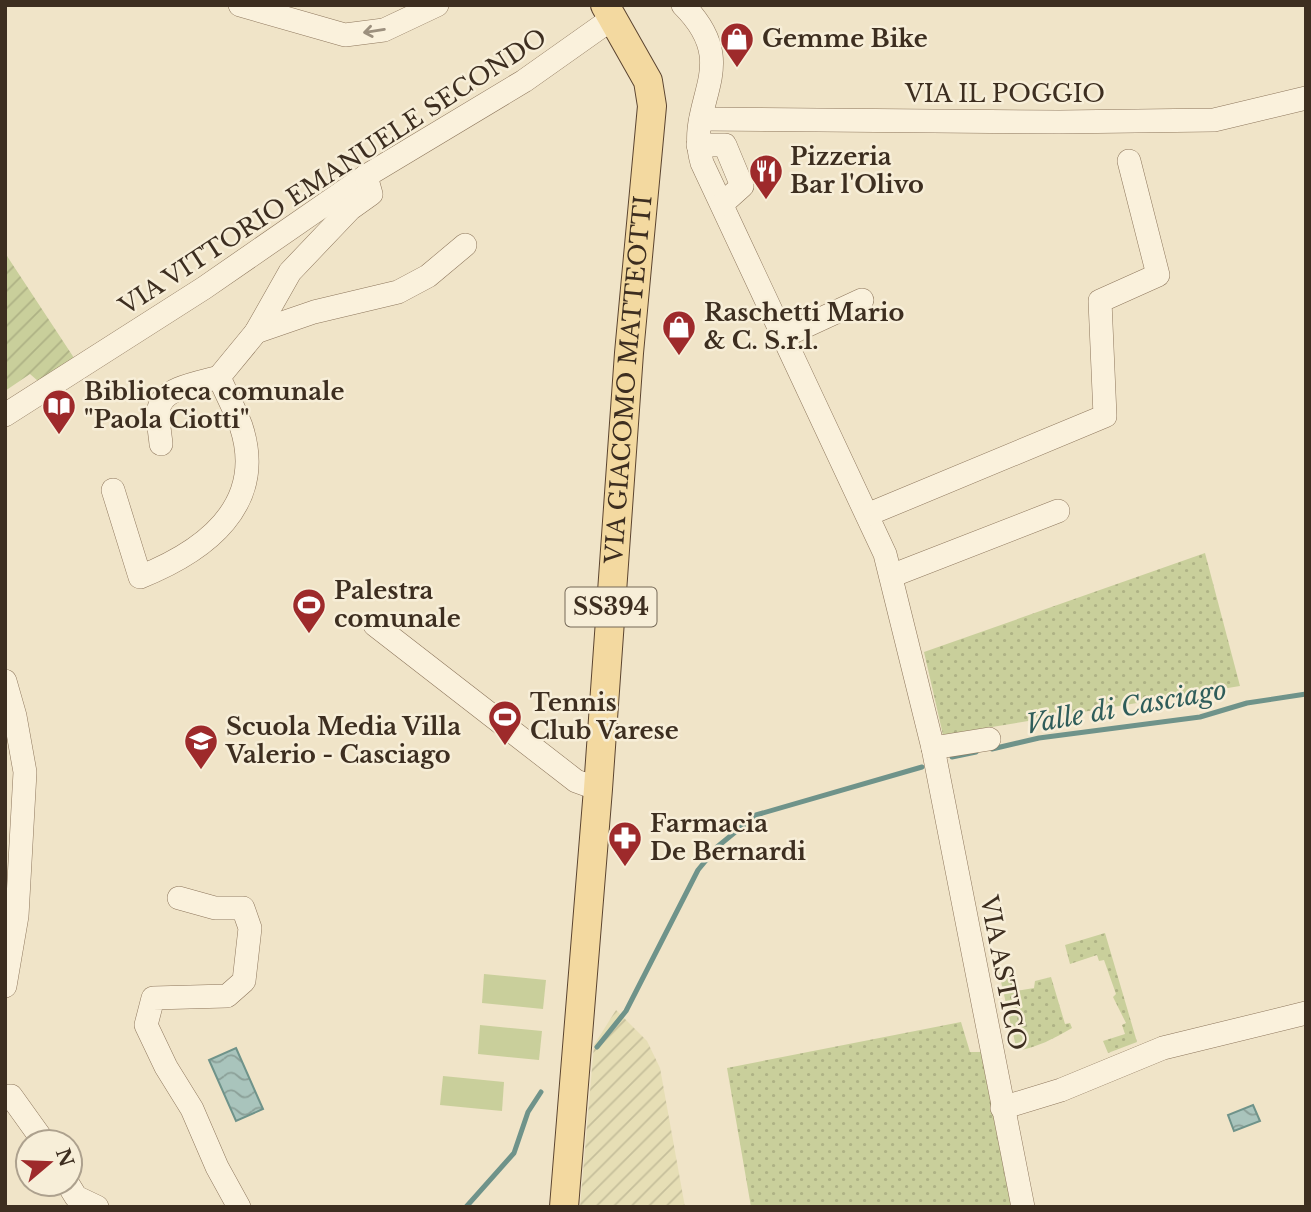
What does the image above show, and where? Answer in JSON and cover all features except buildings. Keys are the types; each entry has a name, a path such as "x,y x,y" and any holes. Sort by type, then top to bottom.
{"main road":[{"name":"VIA GIACOMO MATTEOTTI","path":"564,1207 574,1058 598,789 629,353 652,106 648,81 609,12"}],"street":[{"path":"240,5 345,35 384,30 437,5"},
{"path":"692,7 705,32 712,61 712,81 701,119"},
{"name":"VIA VITTORIO EMANUELE SECONDO","path":"5,415 204,288 366,176 524,80 609,12"},
{"name":"VIA IL POGGIO","path":"701,119 1059,122 1214,120 1306,98"},
{"name":"VIA ASTICO","path":"701,119 698,145 726,145 742,186 722,204 869,514 891,576 933,748 1023,1207"},
{"path":"869,514 1105,416 1100,301 1158,275 1129,161"},
{"path":"161,443 159,406 163,399 174,391 219,377 256,332 290,272 350,209 371,194 366,176"},
{"path":"256,332 314,312 398,292 428,276 465,245"},
{"path":"784,336 862,300"},
{"path":"113,490 140,577 172,564 220,528 238,506 247,470 242,428 219,377"},
{"path":"891,576 1058,511"},
{"path":"375,625 576,781 598,789"},
{"path":"5,681 15,716 25,772 17,916 5,986"},
{"path":"933,748 989,739"},
{"path":"179,898 215,908 243,908 250,928 244,981 227,996 153,998 146,1025 166,1067 192,1109 217,1167 239,1207"},
{"path":"1002,1108 1035,1100 1163,1048 1306,1013"},
{"path":"5,1096 11,1096 34,1128"},
{"path":"78,1198 97,1207"}],"shaded area":[{"path":"616,1010 647,1041 660,1068 685,1207 580,1207 594,1045"}],"green space":[{"path":"5,253 80,367 46,388 30,374 5,391"},
{"path":"1205,553 1240,686 943,735 924,652"},
{"path":"1105,933 1137,1042 1108,1053 1103,1041 1125,1034 1122,1025 1126,1023 1113,997 1116,994 1104,960 1099,961 1097,955 1070,964 1065,945"},
{"path":"1011,970 1016,991 1034,988 1035,981 1051,977 1065,1024 1070,1023 1072,1028 1045,1042 1017,1051 999,973"},
{"path":"484,974 546,980 543,1009 482,1003"},
{"path":"961,1022 970,1052 986,1052 1011,1207 751,1207 727,1068"},
{"path":"480,1025 542,1031 539,1060 478,1054"},
{"path":"443,1076 504,1082 502,1111 440,1105"}],"water":[{"path":"236,1048 263,1109 236,1121 209,1060"},
{"path":"1253,1105 1260,1121 1234,1131 1228,1115"}],"waterway":[{"name":"Valle di Casciago","path":"992,749 1039,738 1200,717 1247,703 1306,694"},
{"name":"Valle di Casciago","path":"952,757 976,752"},
{"name":"Valle di Casciago","path":"597,1047 626,1011 698,870 717,847 756,815 922,767"},
{"name":"Valle di Casciago","path":"466,1207 514,1153 528,1112 541,1092"}],"place":[{"name":"Gemme Bike","path":"737,69"},
{"name":"Pizzeria Bar l'Olivo","path":"766,201"},
{"name":"Raschetti Mario & C. S.r.l.","path":"679,357"},
{"name":"Biblioteca comunale \"Paola Ciotti\"","path":"59,436"},
{"name":"Palestra comunale","path":"309,635"},
{"name":"Tennis Club Varese","path":"505,747"},
{"name":"Scuola Media Villa Valerio - Casciago","path":"201,771"},
{"name":"Farmacia De Bernardi","path":"625,868"}]}
